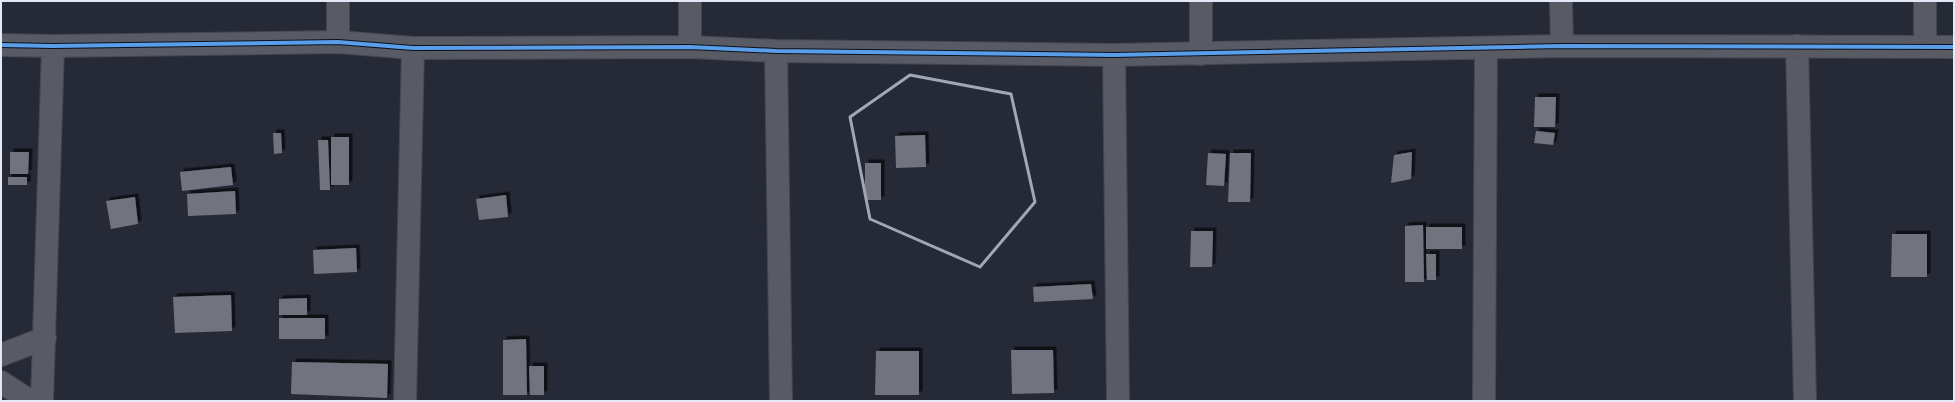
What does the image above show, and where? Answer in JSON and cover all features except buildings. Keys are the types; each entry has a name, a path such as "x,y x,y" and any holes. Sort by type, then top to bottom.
{"street":[{"path":"338,1 338,42"},
{"path":"690,1 690,47"},
{"path":"1201,1 1201,54"},
{"path":"1561,1 1562,46"},
{"path":"1924,1 1925,46"},
{"path":"1,45 53,46 338,42 413,48 690,47 776,51 1114,55 1562,46 1954,47"},
{"path":"42,401 53,46"},
{"path":"1797,46 1805,401"},
{"path":"405,401 413,48"},
{"path":"1484,401 1486,48"},
{"path":"776,51 781,401"},
{"path":"1114,55 1118,401"},
{"path":"1,355 45,338"},
{"path":"1,382 30,401"}],"highlighted area":[{"path":"910,75 1011,94 1035,202 980,267 870,219 850,117"}],"cycle path":[{"path":"1,45 53,46 338,42 413,48 690,47 776,51 1114,55 1562,46 1954,47"}]}
